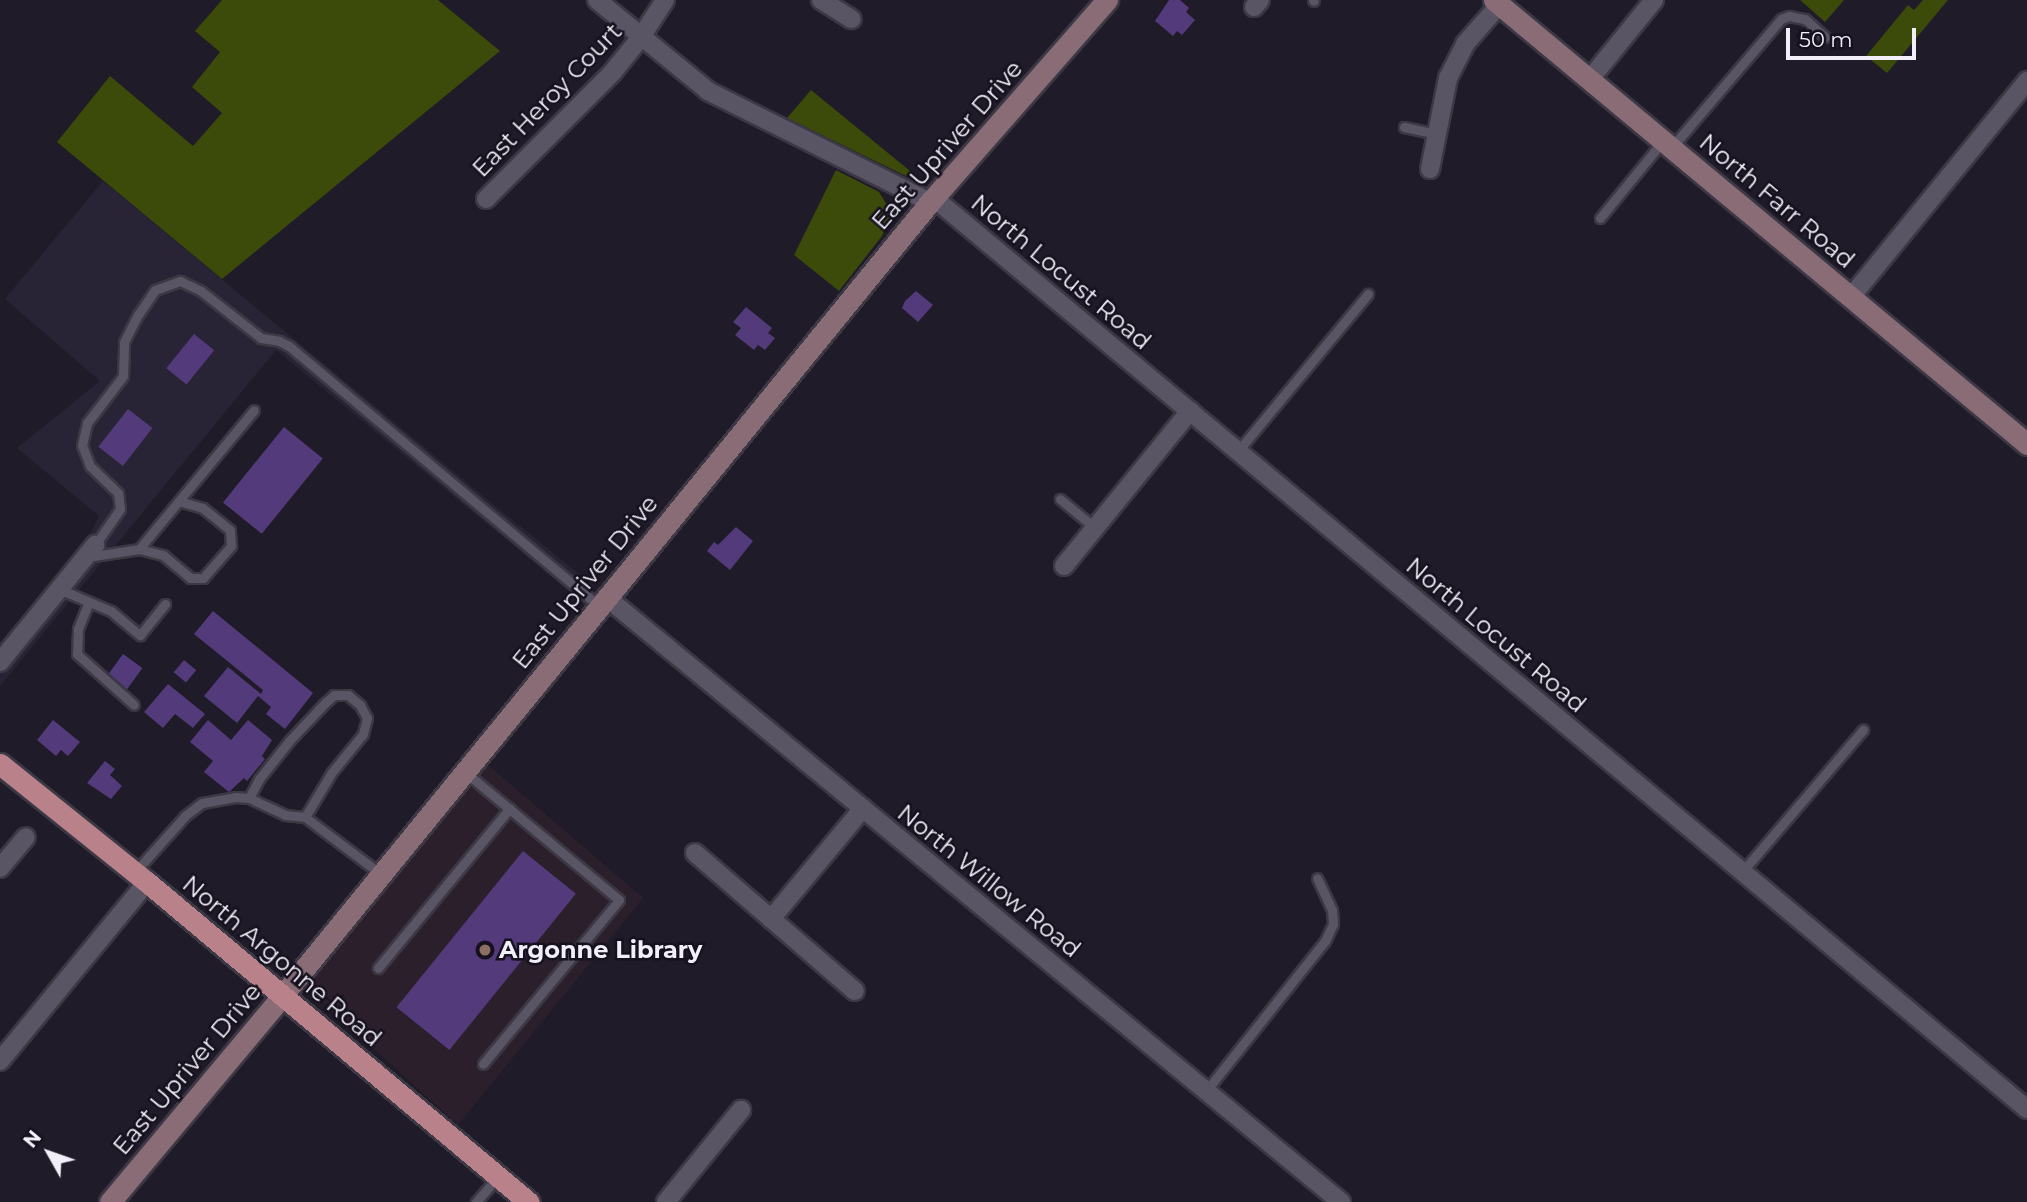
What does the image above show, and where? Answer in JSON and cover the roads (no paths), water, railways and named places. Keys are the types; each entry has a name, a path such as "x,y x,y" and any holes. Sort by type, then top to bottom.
{"main road":[{"name":"North Argonne Road","path":"0,764 141,877 528,1202"}],"street":[{"name":"North Locust Road","path":"597,0 708,91 932,200 1190,411 2027,1109"},
{"name":"East Heroy Court","path":"486,199 612,73 641,37 665,0"},
{"name":"East Upriver Drive","path":"110,1202 282,996 932,200 1107,0"},
{"path":"1590,79 1654,0"},
{"path":"823,1 852,19"},
{"path":"1430,169 1448,78 1465,44 1496,2"},
{"name":"North Farr Road","path":"1496,2 2027,444"},
{"path":"1850,296 2027,81"},
{"path":"1064,566 1190,411"},
{"path":"0,662 90,551"},
{"name":"North Willow Road","path":"603,601 863,808 1341,1202"},
{"path":"771,919 863,808"},
{"path":"0,868 26,837"},
{"path":"695,853 855,991"},
{"path":"0,1061 141,877"},
{"path":"666,1202 741,1110"}],"lane":[{"path":"1600,218 1781,19 1789,16 1805,19 1825,37"},
{"path":"1404,127 1436,134"},
{"path":"90,551 120,509 118,493 90,466 82,444 87,423 122,376 124,342 138,315 155,290 180,281 201,291 261,338 289,346 603,601"},
{"path":"1238,451 1368,294"},
{"path":"139,549 254,410"},
{"path":"1060,499 1095,528"},
{"path":"90,551 139,549 163,555 190,578 203,578 231,546 230,530 203,508 179,501"},
{"path":"59,589 88,604 111,611 140,635 165,604"},
{"path":"88,604 78,629 77,654 134,705"},
{"path":"249,798 259,779 282,750 325,703 334,695 348,695 360,705 367,718 363,734 332,772 304,817"},
{"path":"1742,872 1863,730"},
{"path":"464,771 619,900 483,1064"},
{"path":"141,877 186,815 202,803 236,797 249,798 285,815 304,817 381,874"},
{"path":"378,968 510,808"},
{"path":"1206,1091 1325,942 1333,924 1332,910 1317,878"},
{"path":"476,1202 498,1177"}],"place":[{"name":"Argonne Library","path":"485,950"}]}
